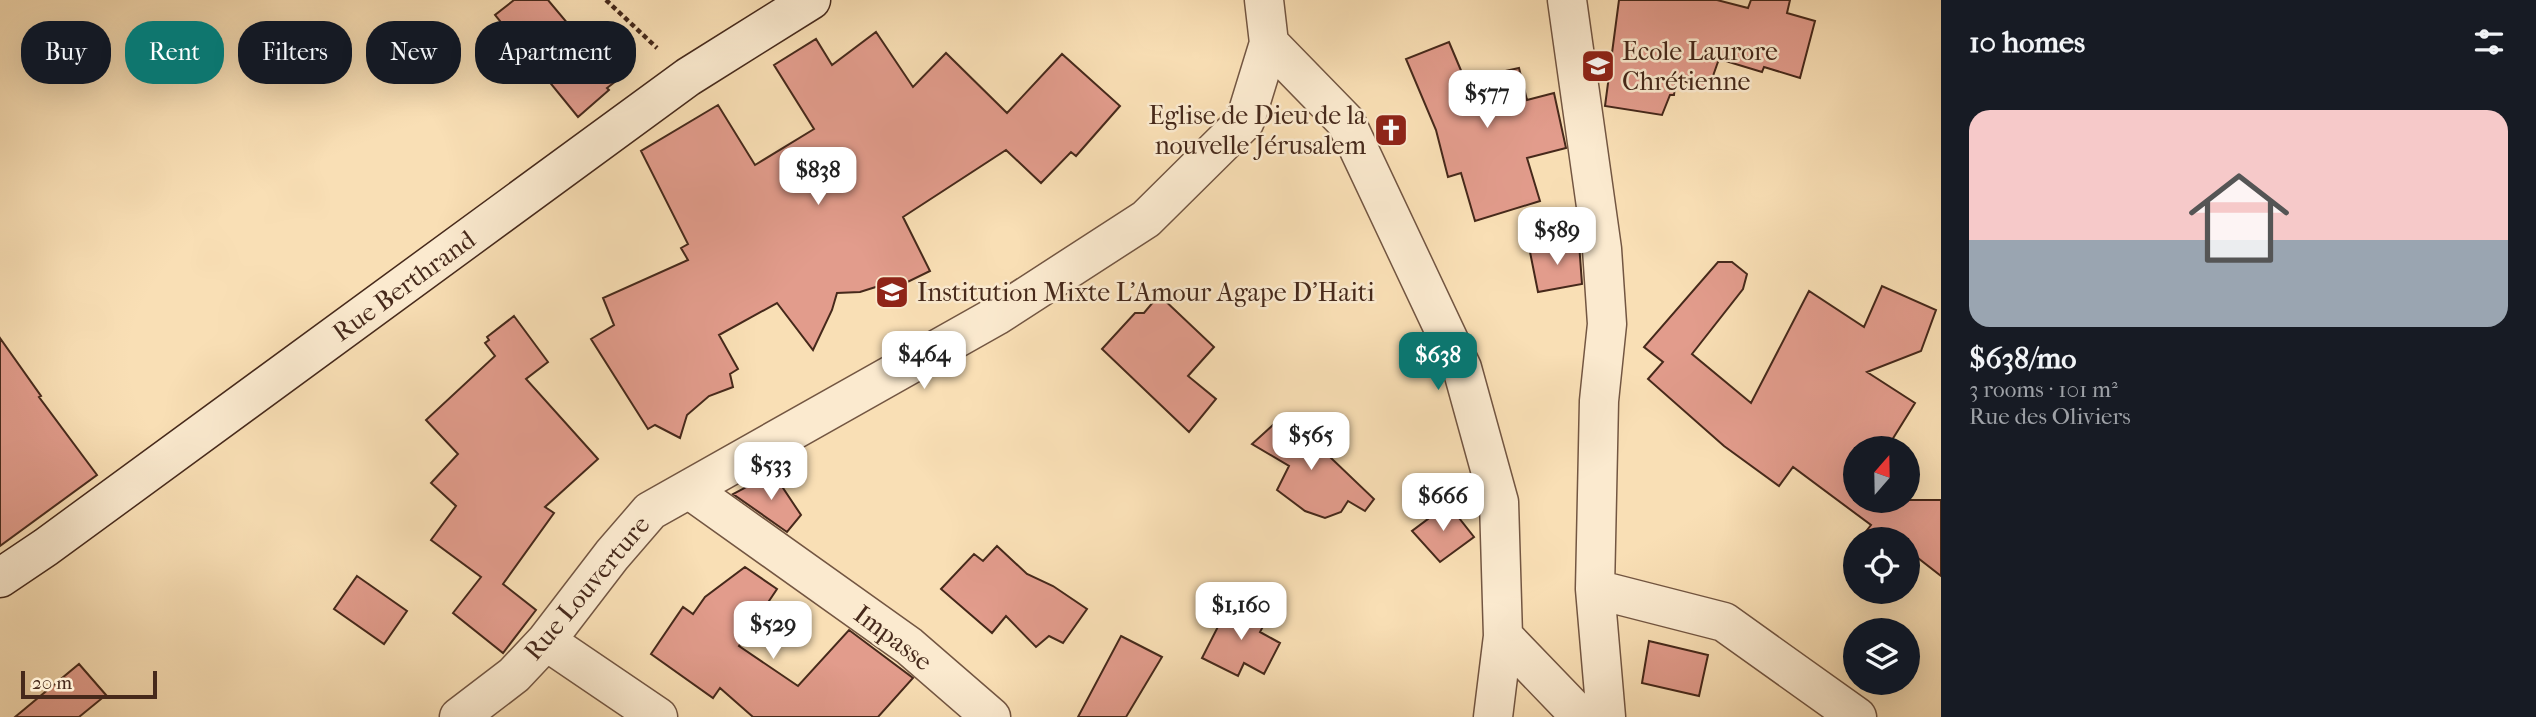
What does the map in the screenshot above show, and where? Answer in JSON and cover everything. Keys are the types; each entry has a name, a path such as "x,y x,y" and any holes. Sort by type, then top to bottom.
{"street":[{"name":"Rue Berthrand","path":"0,578 688,77 811,0"},
{"name":"Rue Louverture","path":"459,717 514,675 546,641 612,555 650,511 996,316 1146,219 1245,121 1269,43 1264,0"},
{"path":"1567,0 1602,249 1607,324 1599,401 1595,589 1606,717"},
{"path":"1269,43 1346,122 1462,368 1499,502 1503,636 1493,717"},
{"name":"Impasse","path":"690,490 909,646 991,717"},
{"path":"1595,589 1724,622 1857,717"},
{"path":"1503,636 1581,717"},
{"path":"546,641 658,717"}],"path":[{"path":"606,0 688,77"}],"building":[{"path":"514,0 548,0 566,21 500,21 495,15"},
{"path":"1619,0 1717,0 1748,8 1751,0 1790,0 1787,13 1815,21 1800,78 1764,67 1762,72 1719,59 1708,90 1676,78 1674,95 1670,95 1662,115 1605,106"},
{"path":"876,32 913,87 946,53 1007,113 1062,54 1120,106 1076,156 1071,152 1041,183 1006,150 903,217 930,271 885,293 879,286 860,292 837,293 813,350 777,303 719,335 738,369 730,374 733,387 709,396 687,415 680,438 655,425 648,429 591,339 614,325 603,298 688,260 681,248 688,244 641,151 718,105 755,165 814,129 774,65 816,39 832,65"},
{"path":"1449,42 1465,80 1519,68 1527,100 1554,93 1566,148 1527,158 1540,201 1475,221 1461,173 1448,177 1436,130 1406,59"},
{"path":"551,84 612,84 607,88 609,90 578,117"},
{"path":"1579,243 1582,284 1538,292 1530,252"},
{"path":"1718,262 1732,262 1747,274 1743,289 1692,354 1751,403 1809,291 1864,327 1882,286 1936,310 1921,351 1867,372 1915,403 1894,436 1843,436 1843,504 1793,467 1779,486 1724,446 1648,379 1663,362 1644,347"},
{"path":"1159,295 1214,347 1188,376 1216,399 1189,432 1102,349 1135,313 1144,313"},
{"path":"514,316 548,362 526,379 598,459 545,507 554,513 503,584 536,610 503,653 453,613 481,577 431,540 456,506 431,483 458,454 426,420 495,356 485,343 489,340 487,337"},
{"path":"0,338 41,396 39,397 97,475 0,546"},
{"path":"1285,414 1374,499 1365,511 1348,501 1341,512 1325,518 1305,511 1277,490 1289,466 1252,444"},
{"path":"773,473 801,515 787,532 733,494"},
{"path":"1920,500 1941,500 1941,576 1920,560 1920,527 1869,527 1871,525 1855,513 1920,513"},
{"path":"1448,504 1474,537 1440,562 1412,531"},
{"path":"997,546 1027,574 1053,586 1087,609 1063,643 1049,636 1036,647 1006,616 992,633 941,589 974,554 983,561"},
{"path":"745,567 777,589 739,646 798,686 849,630 913,678 878,717 753,717 720,688 713,698 651,654 683,607 693,614 705,597"},
{"path":"357,576 407,611 384,644 334,609"},
{"path":"1231,601 1267,619 1260,632 1280,643 1264,674 1244,663 1238,676 1202,658"},
{"path":"1121,636 1162,657 1126,717 1078,717"},
{"path":"1649,641 1708,655 1699,696 1642,683"},
{"path":"79,664 106,695 79,717 15,717"}],"place":[{"name":"Ecole Laurore Chrétienne","path":"1598,66"},
{"name":"Eglise de Dieu de la nouvelle Jérusalem","path":"1391,130"},
{"name":"Institution Mixte L'Amour Agape D'Haiti","path":"892,292"}]}
